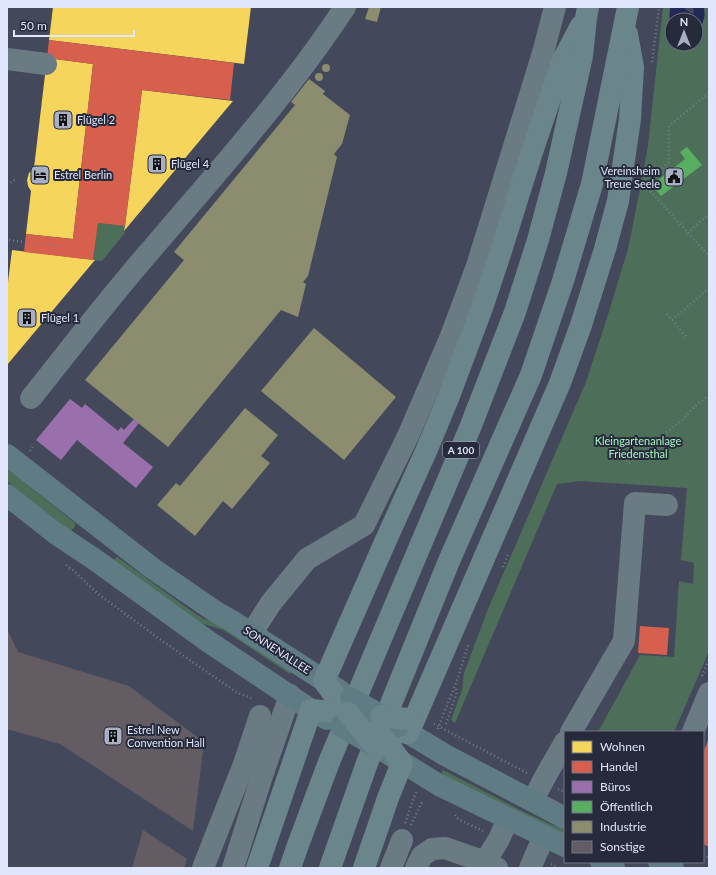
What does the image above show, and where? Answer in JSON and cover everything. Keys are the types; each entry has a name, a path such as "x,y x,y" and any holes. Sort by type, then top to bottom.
{"highway":[{"path":"364,868 365,722 386,540 449,396 482,308 563,60 587,12"},
{"name":"A 100","path":"290,868 329,762 470,428 515,312 538,240 556,173 582,56 587,12"},
{"path":"257,868 365,722 560,384 581,325 605,249 618,201 630,120 633,66 626,15"},
{"name":"A 100","path":"330,868 367,763 446,568 531,375 563,281 592,184 626,15"}],"main road":[{"name":"SONNENALLEE","path":"7,455 152,568 251,634 365,722 439,785 564,846"},
{"name":"SONNENALLEE","path":"7,495 55,533 94,559 209,642 290,695 365,722 445,755 564,817"},
{"path":"603,863 614,868"},
{"path":"661,863 673,868"}],"lane":[{"path":"31,398 121,271 269,111 300,72 345,7"},
{"path":"251,634 271,603 307,559 364,525 408,436 452,336 477,266 543,53 555,7"},
{"path":"7,59 46,69 7,68"},
{"path":"572,731 624,641 635,503 667,505"},
{"path":"700,731 709,692"},
{"path":"233,868 260,779 290,695"},
{"path":"203,868 244,764 257,708"},
{"path":"533,800 542,781 564,744"},
{"path":"416,868 422,856 427,852 432,849 445,848 491,865 499,839 508,819"},
{"path":"530,868 544,836"},
{"path":"391,868 402,840"}],"path":[{"path":"709,93 669,126 669,162 652,178 651,188 651,192 709,256"},
{"path":"7,185 16,179"},
{"path":"637,186 651,188"},
{"path":"688,233 709,214"},
{"path":"9,240 58,246"},
{"path":"672,320 709,288"},
{"path":"667,314 687,338"},
{"path":"608,439 629,463 683,419 695,406 709,395"},
{"path":"98,594 257,708"},
{"path":"441,721 455,686 457,692 446,724"},
{"path":"365,722 542,781 564,792"},
{"path":"412,802 417,788"},
{"path":"402,840 410,828 423,800"}],"green space":[{"name":"Kleingartenanlage Friedensthal","path":"663,7 670,7 670,12 664,12 664,52 704,52 704,7 709,7 709,651 674,731 599,731 640,655 674,657 679,581 693,584 694,563 681,560 687,488 580,481 557,484 455,723 451,720 462,690 464,673 488,609 586,382 628,249 648,145"},
{"path":"98,223 125,226 124,234 102,261 93,260"},
{"path":"7,469 75,523 72,530 70,531 7,481"},
{"path":"117,557 197,615 204,619 221,624 293,670 290,674 225,631 201,623 114,560"},
{"path":"443,770 520,810 564,829 564,838 440,777"}],"water":[{"path":"670,7 683,7 689,12 670,12"},
{"path":"693,7 704,7 704,12 694,12"}],"building: Wohnen":[{"path":"53,7 251,7 244,64 49,40"},
{"name":"Flügel 2","path":"47,58 93,64 73,239 26,234 31,191 27,180 29,173 34,168"},
{"name":"Flügel 4","path":"142,90 233,101 124,231 125,226"},
{"name":"Flügel 1","path":"12,250 95,260 7,365 7,290"}],"building: Handel":[{"path":"49,40 234,63 230,100 142,90 125,226 98,223 93,260 24,252 26,234 73,239 93,64 47,58"},
{"path":"640,626 669,628 667,655 638,653"},
{"path":"709,738 709,847 704,844 704,750"}],"building: Büros":[{"path":"70,399 82,408 85,404 118,431 121,427 124,430 134,419 139,423 123,443 153,467 136,488 77,440 61,460 36,440"}],"building: Öffentlich":[{"name":"Vereinsheim Treue Seele","path":"687,147 702,165 661,196 652,185 685,159 680,152"}],"building: Industrie":[{"path":"369,7 381,7 377,22 365,19"},
{"path":"324,64 328,64 330,68 328,72 324,72 322,70 322,66"},
{"path":"319,73 322,74 322,80 319,81 316,80 315,77 316,74"},
{"path":"309,79 325,91 323,94 350,115 342,144 334,154 337,157 308,276 303,282 306,284 298,317 281,310 168,447 85,380 184,260 174,252 295,105 291,102"},
{"path":"314,328 396,397 344,460 261,391"},
{"path":"245,408 278,435 261,456 270,463 232,509 223,501 195,536 157,505 176,483 180,486"}],"building: Sonstige":[{"name":"Estrel New Convention Hall","path":"7,629 18,652 129,686 204,742 193,831 60,744 7,729"},
{"path":"143,830 187,859 184,868 132,868"}],"place":[{"name":"Flügel 2","path":"63,120"},
{"name":"Flügel 4","path":"157,164"},
{"name":"Estrel Berlin","path":"40,175"},
{"name":"Vereinsheim Treue Seele","path":"674,177"},
{"name":"Flügel 1","path":"27,318"},
{"name":"Estrel New Convention Hall","path":"113,736"}]}
